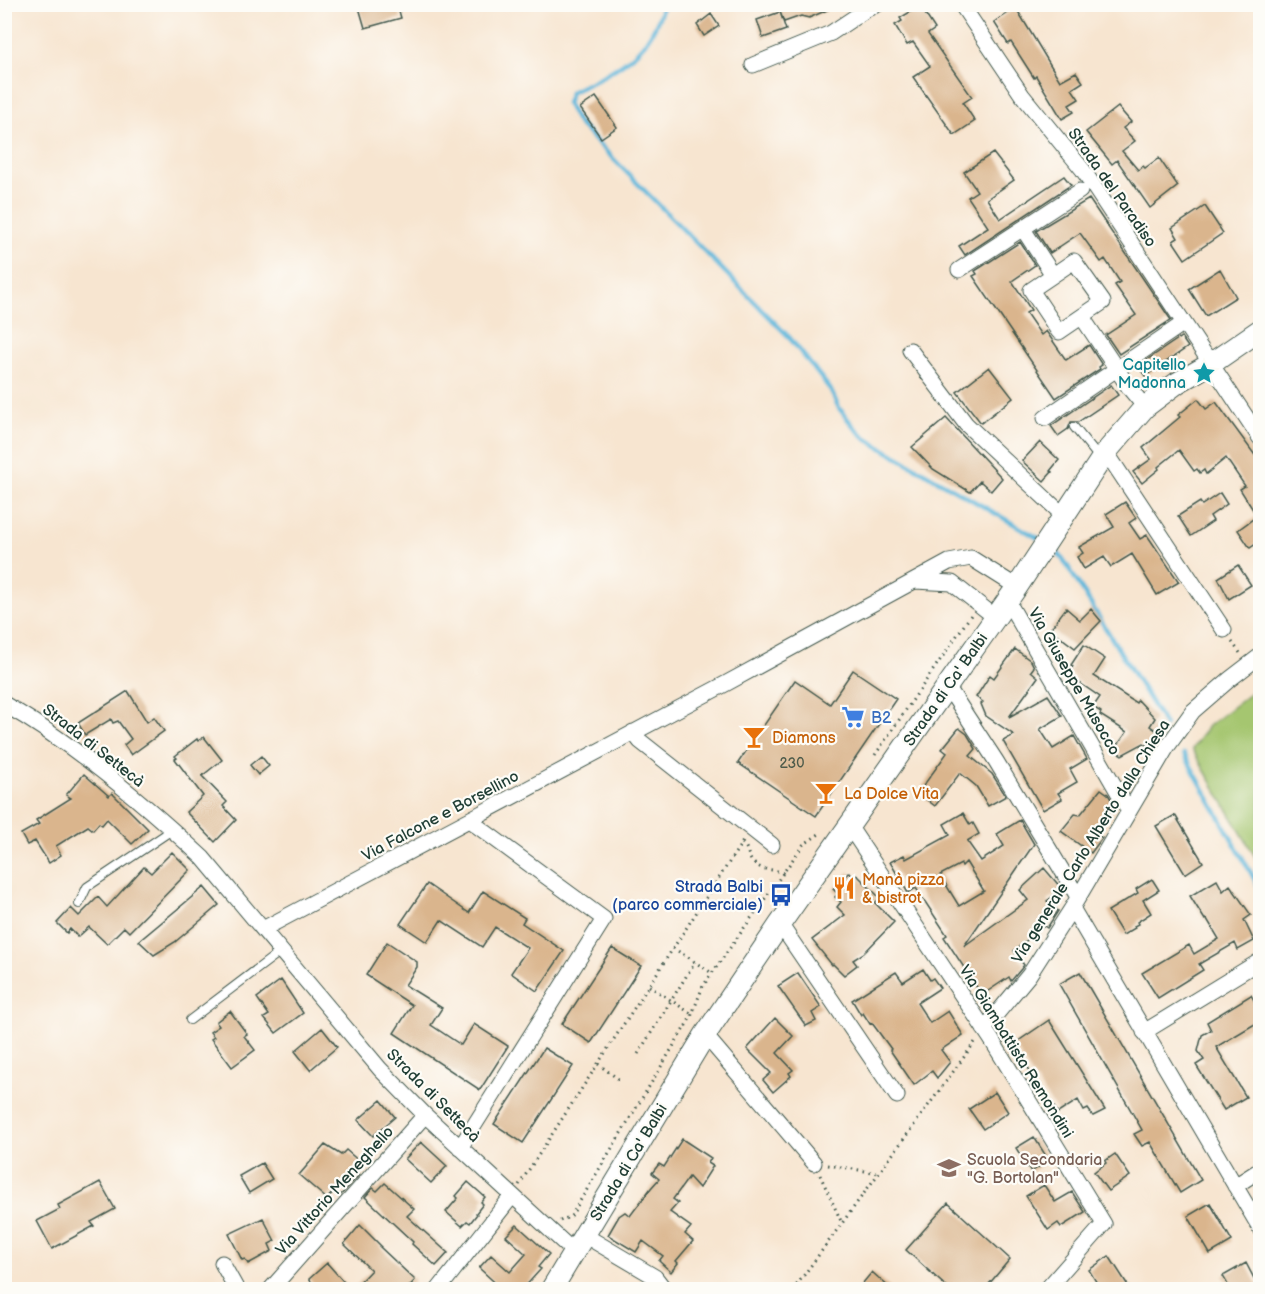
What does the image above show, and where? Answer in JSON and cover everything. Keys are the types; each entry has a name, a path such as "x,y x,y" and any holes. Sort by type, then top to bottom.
{"main road":[{"name":"Strada di Ca' Balbi","path":"551,1290 705,1035 1006,602 1103,456 1145,407 1177,383 1212,363 1260,330"}],"street":[{"path":"753,65 831,33 878,4"},
{"name":"Strada del Paradiso","path":"961,4 1022,95 1083,170 1260,438"},
{"path":"959,270 1080,191"},
{"path":"1023,229 1053,275"},
{"path":"1074,261 1103,303 1059,332 1030,290 1053,275 1074,261"},
{"path":"1082,317 1116,369 1145,407"},
{"path":"1045,418 1178,327"},
{"path":"910,350 966,424 1064,516"},
{"path":"1103,456 1224,630"},
{"name":"Via Falcone e Borsellino","path":"263,929 949,562 971,558 1006,602"},
{"path":"912,581 952,583 978,604 1006,602"},
{"name":"Via Giuseppe Musocco","path":"1006,602 1129,811"},
{"name":"Via generale Carlo Alberto dalla Chiesa","path":"988,1034 1075,903 1167,747 1193,711 1254,661"},
{"path":"947,686 996,761 1144,1032 1260,1228"},
{"name":"Strada di Settecà","path":"4,704 49,730 172,830 202,858 380,1069 425,1115 512,1196 579,1244 655,1277 664,1290"},
{"path":"633,732 640,741 772,845"},
{"path":"460,1148 604,919 469,819"},
{"name":"Via Giambattista Remondini","path":"849,826 988,1034 1104,1224 1046,1290"},
{"path":"780,924 897,1096"},
{"path":"1144,1032 1260,961"},
{"path":"705,1035 814,1163"},
{"name":"Via Vittorio Meneghello","path":"270,1290 425,1115"},
{"path":"1235,1185 1260,1170"},
{"path":"438,1290 512,1196"},
{"path":"222,1263 237,1290"}],"lane":[{"path":"1074,427 1103,456"},
{"path":"79,904 87,887 172,830"},
{"path":"190,1020 281,951"}],"path":[{"path":"874,756 978,604"},
{"path":"1224,630 1254,661"},
{"path":"512,1196 751,828"},
{"path":"553,1219 562,1221 571,1216 692,1014 703,986 804,845 822,832"},
{"path":"742,843 746,846 749,857 756,866 783,873"},
{"path":"673,948 712,973"},
{"path":"638,1054 695,962"},
{"path":"649,986 692,1014"},
{"path":"793,1290 974,1043 988,1034"},
{"path":"598,1064 621,1081"},
{"path":"814,1163 878,1173"},
{"path":"814,1163 842,1222"}],"green space":[{"path":"1260,686 1260,865 1192,749 1208,726"}],"building":[{"path":"358,4 397,4 401,18 365,28"},
{"path":"777,4 841,4 809,18 801,16 784,22"},
{"path":"920,6 935,29 928,34 972,97 963,103 975,121 954,135 913,77 930,66 913,42 907,45 895,25 902,21 900,18"},
{"path":"1016,8 1060,81 1076,72 1083,82 1072,89 1079,99 1069,105 1074,112 1062,119 1036,76 1034,78 1011,42 1008,44 994,22"},
{"path":"780,12 786,30 763,38 757,20"},
{"path":"711,14 719,26 704,36 697,25"},
{"path":"596,97 617,127 601,138 580,108"},
{"path":"1118,107 1131,122 1123,128 1135,141 1122,151 1138,170 1159,158 1178,186 1150,208 1117,160 1112,164 1086,132"},
{"path":"993,153 1014,180 987,199 1000,219 1064,176 1071,185 965,255 959,246 988,227 968,197 977,191 964,172"},
{"path":"1089,199 1171,320 1119,354 1106,335 1136,315 1115,285 1120,282 1105,259 1101,262 1080,233 1050,253 1036,231"},
{"path":"1205,206 1223,233 1185,259 1173,241 1178,238 1172,228"},
{"path":"1020,242 1035,265 1012,281 1031,310 1026,313 1041,335 1046,331 1066,360 1089,345 1102,365 1100,369 1056,398 973,276 977,274 975,271"},
{"path":"1220,269 1236,297 1206,316 1189,289"},
{"path":"1181,337 1188,347 1145,376 1138,366"},
{"path":"989,367 1013,398 981,423 957,392"},
{"path":"1111,385 1118,395 1078,422 1071,422 1068,429 1058,436 1051,426"},
{"path":"1198,399 1206,409 1216,402 1260,462 1260,541 1250,548 1238,530 1257,516 1240,489 1245,486 1226,458 1206,474 1204,470 1200,473 1197,469 1194,471 1179,450 1142,483 1133,472 1151,459 1143,448"},
{"path":"946,418 1002,478 991,491 980,481 970,492 933,469 912,447"},
{"path":"1040,442 1059,460 1044,481 1022,461"},
{"path":"1220,493 1227,504 1210,516 1213,521 1191,536 1178,516 1200,502 1202,505"},
{"path":"1125,502 1136,518 1129,523 1140,539 1147,535 1179,582 1157,595 1132,554 1111,567 1104,557 1084,569 1077,557 1083,553 1079,547 1114,527 1106,514"},
{"path":"1238,565 1251,585 1229,599 1218,578"},
{"path":"1066,608 1080,620 1091,609 1101,621 1075,648 1050,629"},
{"path":"1084,645 1105,659 1094,676 1136,703 1138,700 1155,718 1150,726 1163,735 1154,749 1144,743 1122,755 1114,750 1127,732 1100,715 1101,712 1093,707 1100,697 1069,673 1073,666 1071,665"},
{"path":"1015,649 1031,661 1034,667 1031,671 1038,677 1009,717 1048,695 1062,716 1040,729 1053,749 1074,736 1087,759 1070,769 1077,782 1058,793 1062,799 1043,810 1003,741 1014,735 986,716 981,704 983,702 976,697 990,675 994,678"},
{"path":"853,670 896,699 816,816 738,763 795,680 830,704"},
{"path":"128,691 147,722 154,717 164,731 131,755 124,745 131,739 118,721 113,723 111,719 85,735 78,723"},
{"path":"959,728 967,734 976,749 970,756 992,774 1006,796 988,806 976,786 960,773 935,806 918,793 947,753 942,749"},
{"path":"204,737 222,760 202,776 227,802 223,806 236,820 215,842 186,812 203,796 175,759 177,758 175,756 197,739 198,741"},
{"path":"261,756 269,766 258,775 250,765"},
{"path":"84,774 109,796 112,793 148,829 132,844 107,819 93,830 88,826 56,846 61,855 49,863 35,841 27,845 21,834 39,824 36,820 71,798 66,795"},
{"path":"1101,789 1108,794 1115,806 1093,832 1102,838 1091,853 1061,831 1075,814 1080,815"},
{"path":"963,813 970,825 973,823 979,834 967,841 981,861 1004,846 997,834 1020,820 1034,844 964,946 1028,900 1020,890 1044,868 1062,889 1047,901 1058,911 1047,928 1044,926 1014,951 1024,965 1021,969 1011,981 1009,977 982,995 944,937 947,935 916,888 908,893 890,862 904,855 906,859 950,835 944,824","holes":["966,862 984,891 959,906 940,875"]},
{"path":"1175,815 1203,862 1185,874 1156,826"},
{"path":"172,852 190,870 129,932 124,927 107,944 89,927 78,937 70,929 67,933 57,923 71,908 79,916 98,897 107,907 144,867 151,873"},
{"path":"849,872 854,877 857,875 880,898 875,903 894,922 864,953 853,960 857,965 844,975 832,965 812,940 845,915 837,907 841,902 835,897 838,894 833,889"},
{"path":"1152,879 1159,890 1143,900 1151,913 1137,922 1135,928 1123,935 1108,911 1138,893 1136,889"},
{"path":"1217,880 1223,891 1230,885 1251,915 1244,920 1254,941 1238,950 1235,943 1199,964 1203,970 1158,998 1142,973 1189,945 1194,954 1219,939 1190,896"},
{"path":"427,884 469,913 483,891 525,918 522,923 564,951 537,991 511,973 528,948 495,927 482,947 441,920 427,942 400,924"},
{"path":"204,887 219,905 175,942 154,955 139,941"},
{"path":"387,942 417,962 417,967 405,985 442,1008 431,1025 461,1045 474,1024 508,1046 480,1090 394,1033 412,1005 366,975"},
{"path":"612,948 641,966 591,1043 562,1024"},
{"path":"923,969 930,980 933,978 940,988 917,1003 930,1023 948,1011 963,1035 941,1050 950,1062 937,1078 932,1071 914,1085 891,1049 872,1023 870,1024 863,1013 861,1015 852,1000 896,972 903,982"},
{"path":"1080,972 1201,1180 1180,1193 1150,1142 1142,1146 1134,1134 1142,1130 1059,984"},
{"path":"798,973 821,1007 812,1013 816,1021 806,1026 778,986"},
{"path":"281,980 303,1013 276,1033 264,1018 269,1015 257,998"},
{"path":"1251,995 1260,1011 1260,1021 1216,1047 1246,1097 1224,1110 1196,1065 1204,1060 1198,1051 1202,1035 1211,1030 1207,1022"},
{"path":"230,1011 247,1034 244,1036 255,1050 232,1067 211,1039 214,1037 210,1032 219,1026 216,1022"},
{"path":"775,1018 793,1036 777,1053 793,1070 789,1073 791,1076 773,1092 763,1080 771,1073 747,1049"},
{"path":"1049,1020 1105,1110 1093,1116 1088,1109 1084,1111 1078,1100 1058,1113 1036,1081 1014,1044"},
{"path":"322,1028 337,1047 310,1070 295,1051"},
{"path":"544,1048 573,1066 523,1143 494,1124"},
{"path":"995,1092 1008,1112 983,1129 969,1109"},
{"path":"381,1100 395,1117 373,1136 358,1120"},
{"path":"1034,1137 1046,1156 1039,1160 1042,1165 1031,1172 1016,1148"},
{"path":"682,1139 711,1158 708,1163 713,1166 699,1188 689,1177 673,1199 678,1203 670,1212 691,1227 685,1234 693,1241 676,1261 678,1263 671,1272 659,1261 663,1256 643,1241 636,1252 608,1235 619,1216 625,1212 630,1216 659,1179 652,1173 659,1164 664,1167"},
{"path":"421,1142 447,1166 431,1183 405,1159"},
{"path":"325,1145 341,1155 346,1150 360,1162 354,1170 359,1175 339,1197 333,1192 327,1199 299,1175"},
{"path":"1115,1154 1130,1176 1108,1191 1094,1172"},
{"path":"262,1163 272,1179 249,1193 239,1176"},
{"path":"100,1182 115,1209 91,1222 94,1226 52,1249 37,1221 60,1209 58,1205"},
{"path":"468,1182 485,1197 470,1223 467,1221 462,1226 446,1212"},
{"path":"385,1183 414,1209 407,1216 448,1253 436,1266 365,1197 373,1188 377,1191"},
{"path":"1044,1185 1055,1202 1072,1192 1085,1212 1061,1227 1058,1223 1048,1230 1026,1196"},
{"path":"948,1203 1010,1259 984,1290 950,1290 906,1250"},
{"path":"1210,1203 1232,1241 1210,1254 1188,1216"},
{"path":"263,1218 275,1241 269,1244 272,1251 248,1264 245,1259 242,1260 229,1234"},
{"path":"360,1225 415,1280 406,1290 352,1290 371,1270 344,1244"},
{"path":"517,1225 549,1254 538,1267 541,1269 522,1290 503,1290 479,1268 491,1255 510,1272 526,1254 506,1236"},
{"path":"1109,1256 1131,1290 1101,1290 1089,1270"},
{"path":"327,1263 351,1290 318,1290 309,1279"},
{"path":"1246,1263 1260,1290 1231,1290 1223,1276"},
{"path":"872,1272 892,1290 857,1290"}],"waterway":[{"path":"663,4 650,36 640,49 602,77 571,92 567,103 578,123 789,337 830,389 839,408 868,440 1038,538"},
{"path":"1053,547 1065,562 1165,725"},
{"path":"1184,754 1260,889"}],"place":[{"name":"Capitello Madonna","path":"1204,373"},
{"name":"B2","path":"853,717"},
{"name":"Diamons","path":"754,737"},
{"name":"La Dolce Vita","path":"826,793"},
{"name":"Manà pizza & bistrot","path":"844,888"},
{"name":"Strada Balbi (parco commerciale)","path":"781,895"},
{"name":"Scuola Secondaria \"G. Bortolan\"","path":"949,1168"}]}
